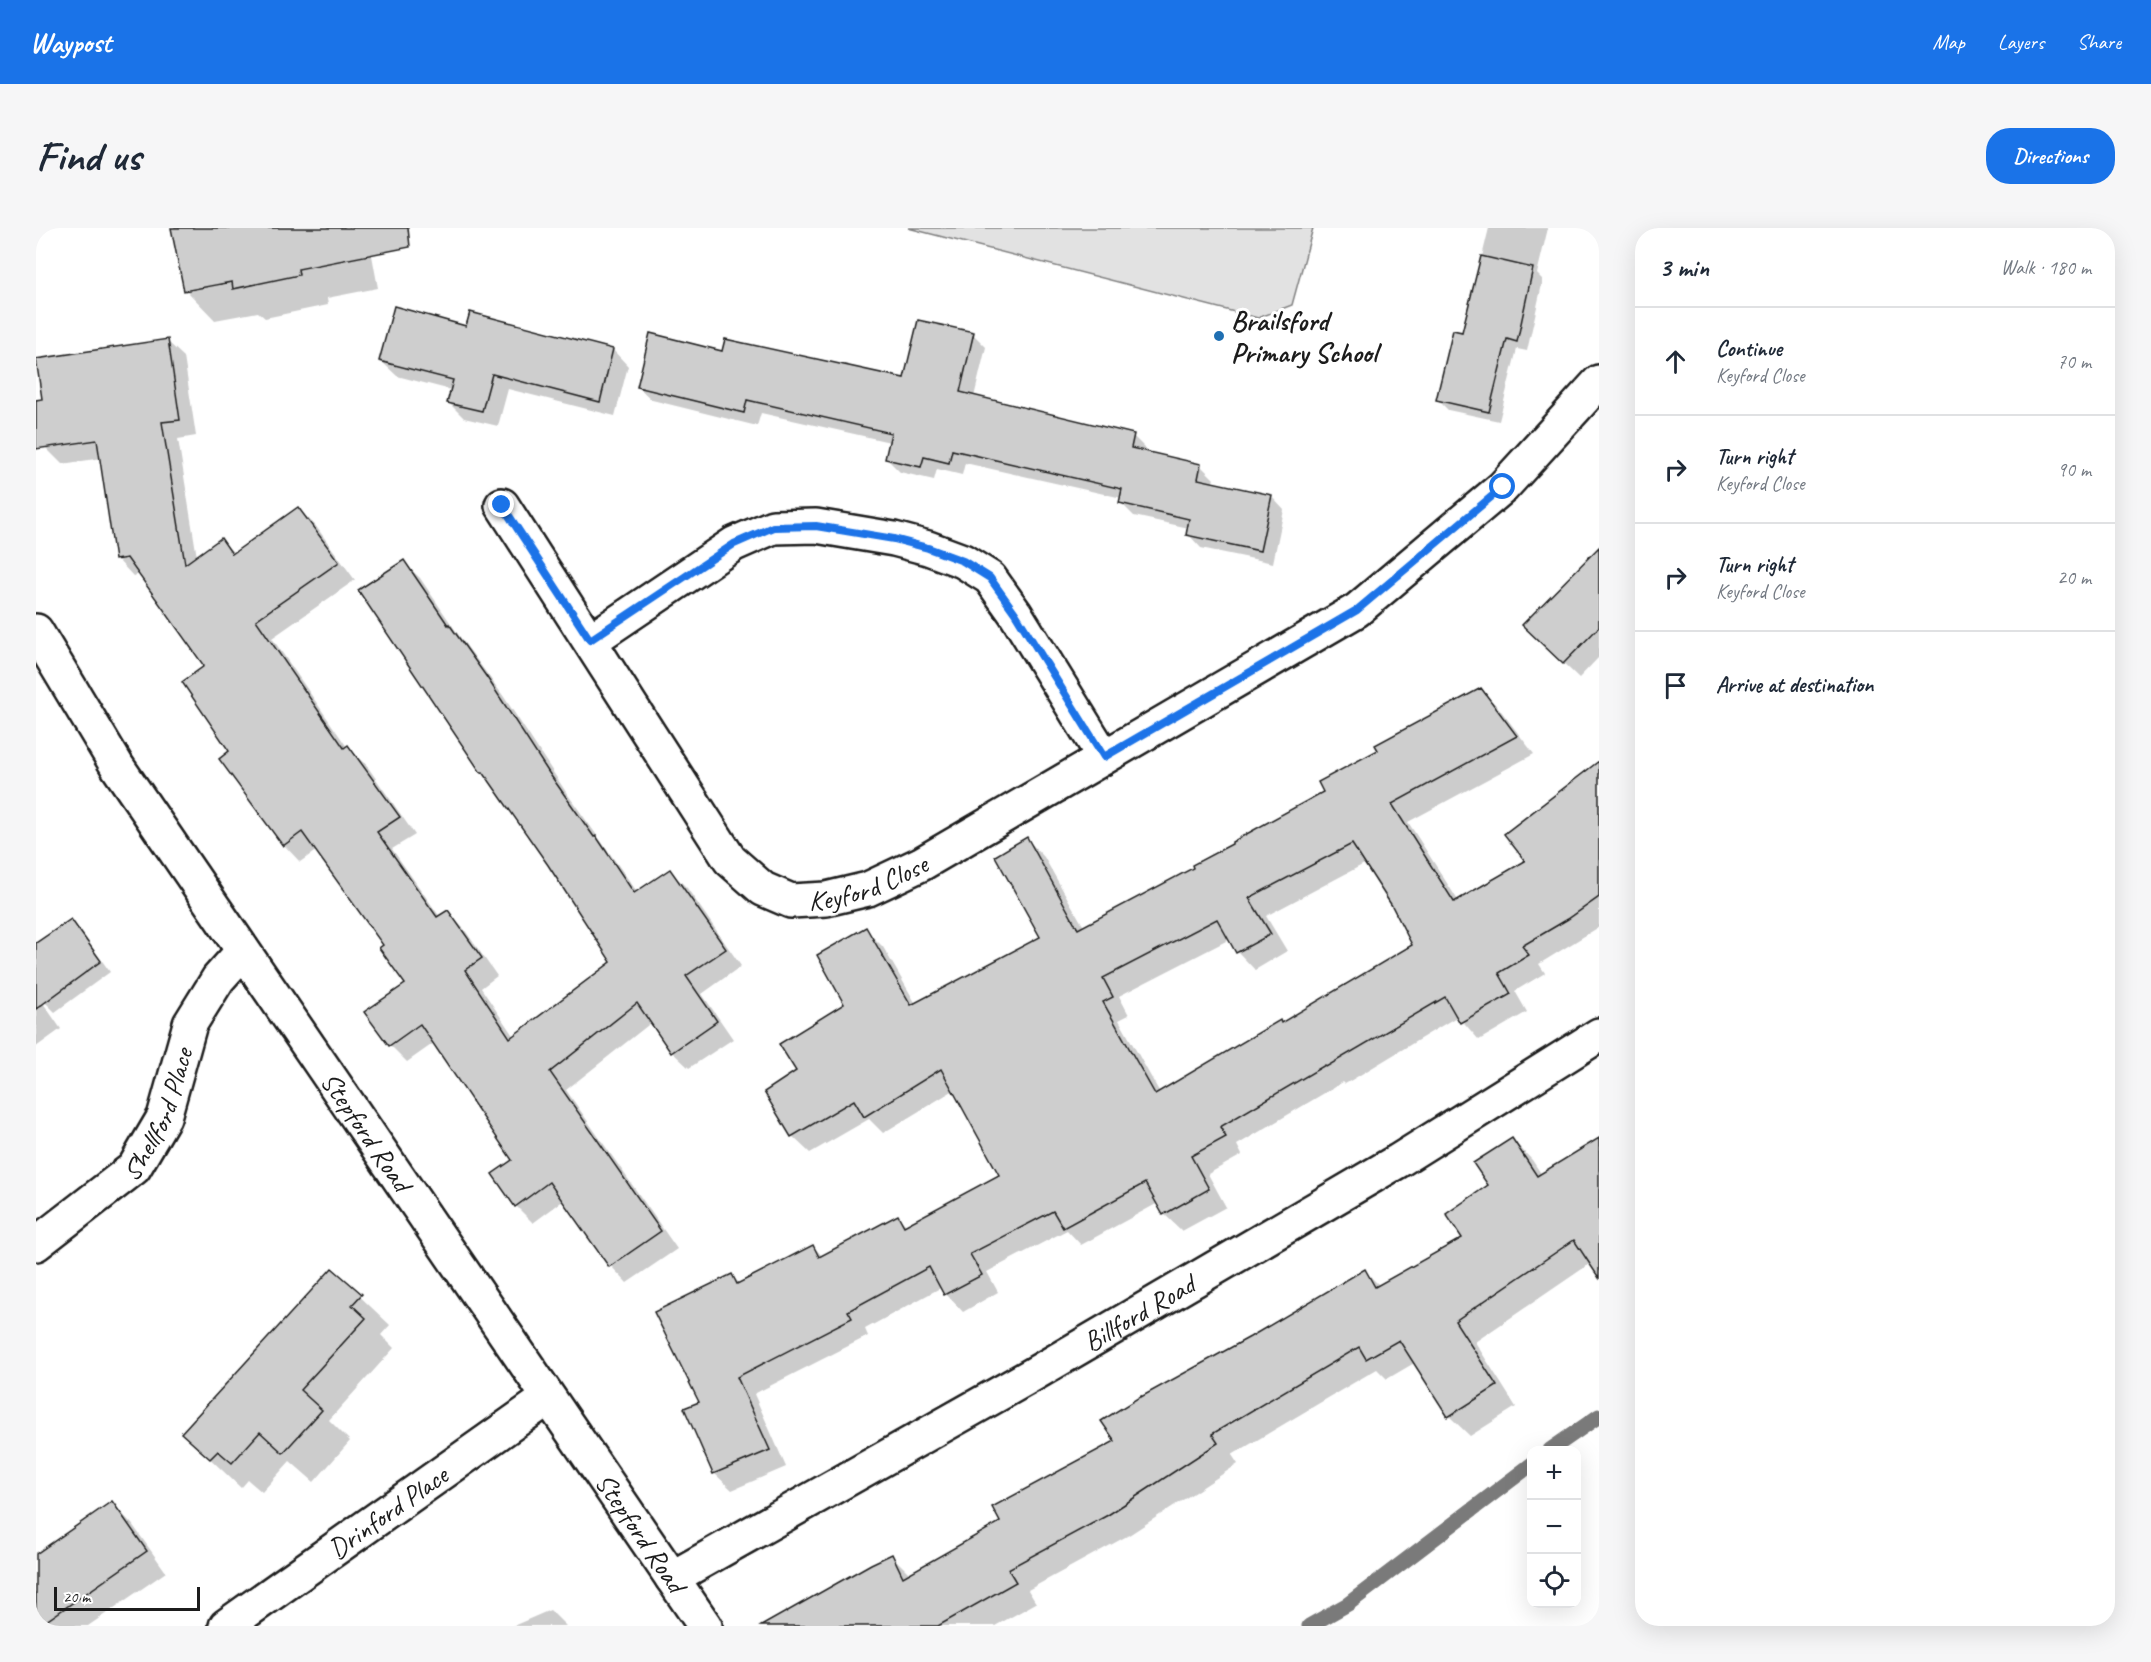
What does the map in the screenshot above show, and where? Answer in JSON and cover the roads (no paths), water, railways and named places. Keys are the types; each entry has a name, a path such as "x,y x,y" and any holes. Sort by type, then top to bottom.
{"street":[{"name":"Keyford Close","path":"502,505 730,860 763,888 791,901 826,899 868,889 921,864 1357,610 1503,487 1599,382"},
{"path":"590,640 734,544 773,527 816,526 894,539 963,561 990,578 1015,613 1104,757"},
{"name":"Stepford Road","path":"36,631 117,766 705,1626"},
{"name":"Shellford Place","path":"36,1244 134,1168 164,1117 190,1024 218,979 243,951"},
{"name":"Billford Road","path":"672,1578 1032,1375 1398,1161 1599,1035"},
{"name":"Drinford Place","path":"226,1626 548,1398"}],"waterway":[{"path":"1556,1446 1599,1416"},
{"path":"1309,1626 1348,1604 1527,1468"}],"place":[{"name":"Brailsford Primary School","path":"1219,336"}]}
